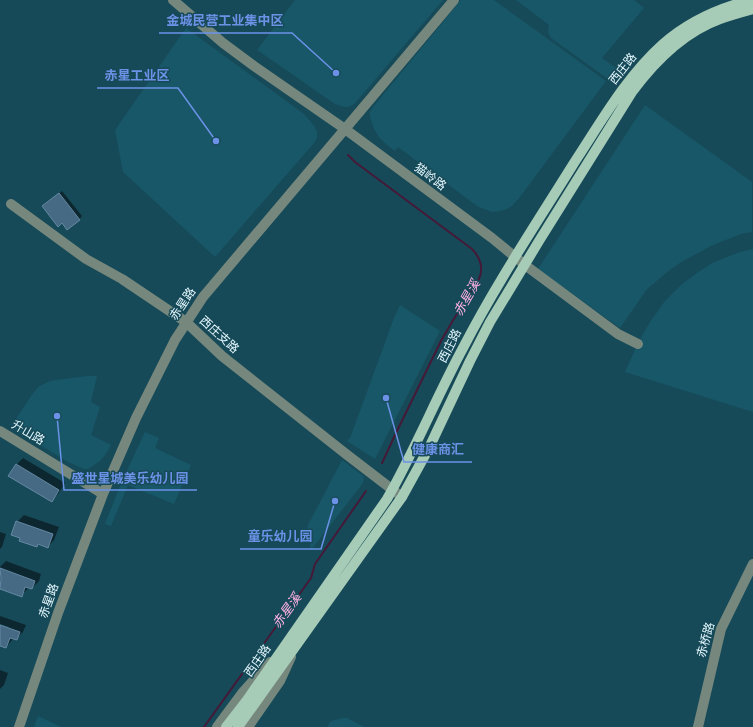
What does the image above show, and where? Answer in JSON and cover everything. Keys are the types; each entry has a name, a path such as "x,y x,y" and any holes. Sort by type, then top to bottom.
{"main road":[{"name":"西庄路","path":"226,727 250,703 290,646 380,510 462,349 515,257 624,87 645,62 665,42 689,25 720,10 751,0"},
{"name":"西庄路","path":"290,646 390,515 402,497 429,448 485,331 539,241 623,106 636,88 650,70 673,48 697,30 721,19 753,9"},
{"path":"238,727 250,703"}],"street":[{"path":"173,0 254,66 345,129 454,0"},
{"name":"猫岭路","path":"345,129 618,334 638,344"},
{"name":"赤星路","path":"19,727 58,613 103,494 133,425 167,355 186,322 203,297 345,129"},
{"name":"西庄支路","path":"12,204 86,259 122,279 186,322 222,356 402,497"},
{"name":"升山路","path":"0,431 103,494"},
{"name":"赤桥路","path":"698,727 721,629 753,564"},
{"path":"217,727 242,692 290,646"},
{"path":"248,727 280,681 290,646"}],"shaded area":[{"path":"295,0 443,0 356,102 353,105 344,107 335,104 257,50"},
{"path":"461,0 494,0 606,81 520,197 513,205 500,211 492,212 477,206 398,147 395,151 379,137 374,129 370,117 370,112 373,107"},
{"path":"516,0 634,0 644,8 602,58 616,68 608,79 551,38 548,32 549,25"},
{"path":"186,28 304,114 315,127 317,132 317,138 314,143 215,257 123,172 115,130"},
{"path":"645,105 752,182 752,232 741,234 713,245 671,269 647,289 620,328 538,269"},
{"path":"753,249 753,412 625,372 639,341 650,322 665,301 681,285 712,263 740,252"},
{"path":"400,305 440,331 375,459 347,441 350,438"},
{"path":"97,376 91,402 100,407 91,435 111,445 100,461 88,469 84,469 68,462 45,448 13,428 12,425 38,387 50,381"},
{"path":"145,432 159,438 155,448 191,465 174,504 128,485 111,526 105,524 122,481"},
{"path":"342,460 364,477 363,483 311,550 307,530 308,525"},
{"path":"38,716 61,727 34,727"},
{"path":"347,718 364,727 327,727 330,722"}],"building":[{"path":"59,193 80,220 67,230 62,223 58,227 42,206"},
{"path":"16,464 59,490 52,502 8,476"},
{"path":"16,521 53,534 48,548 38,544 37,547 19,541 20,538 11,535"},
{"path":"0,568 35,581 32,589 25,587 22,597 0,589"},
{"path":"0,625 20,632 17,640 10,638 6,648 0,646"}],"waterway":[{"name":"赤星溪","path":"348,155 355,162 472,249 479,259 481,267 479,279 441,341 382,463"},
{"name":"赤星溪","path":"204,727 311,578 315,564 366,491"}],"place":[{"name":"金城民营工业集中区","path":"336,73"},
{"name":"赤星工业区","path":"216,141"},
{"name":"健康商汇","path":"386,398"},
{"name":"盛世星城美乐幼儿园","path":"57,416"},
{"name":"童乐幼儿园","path":"335,501"}]}
